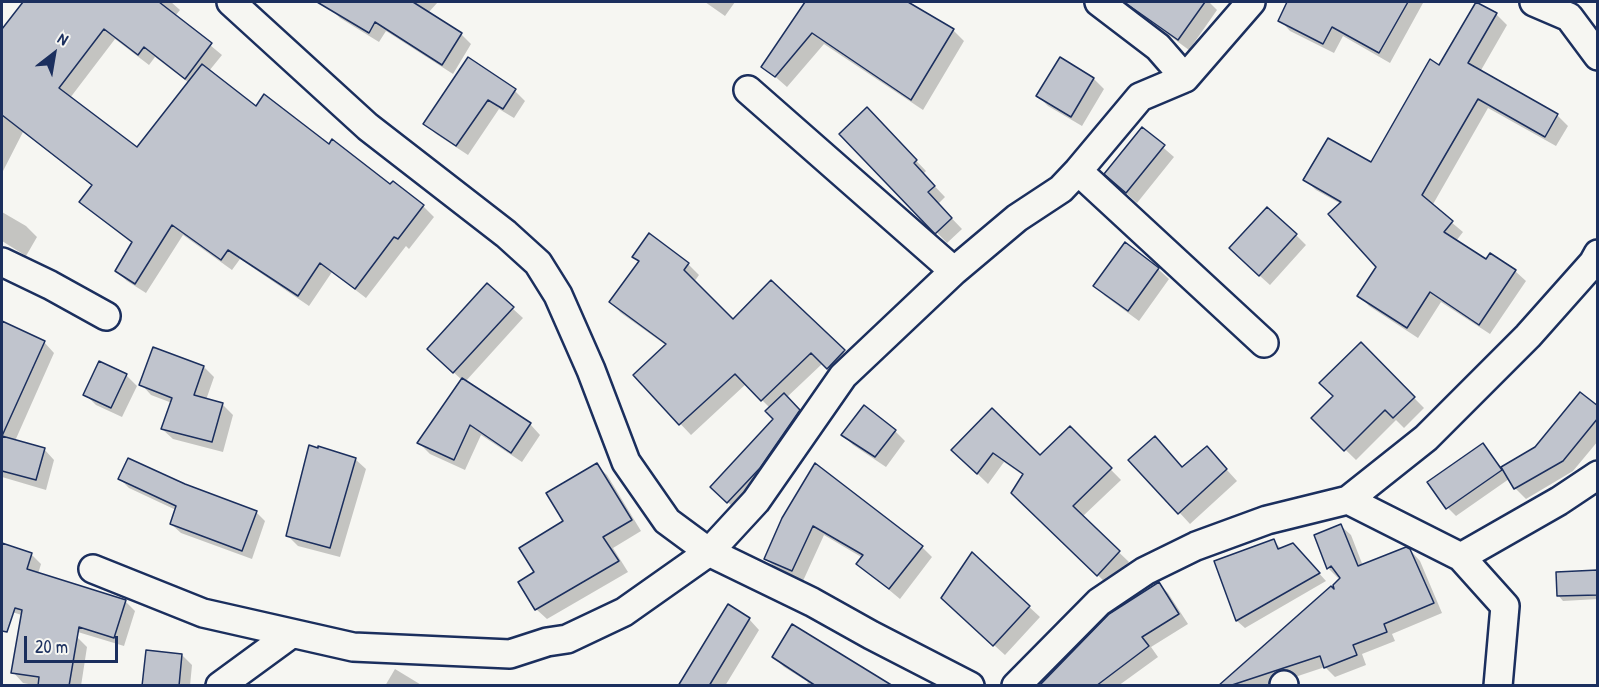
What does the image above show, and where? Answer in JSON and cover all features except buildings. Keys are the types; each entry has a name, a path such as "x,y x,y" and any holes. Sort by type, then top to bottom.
{"street":[{"path":"231,2 368,127 506,234 538,263 558,295 591,370 626,462 667,521 709,552 812,602 970,686"},
{"path":"1099,2 1158,47 1185,78"},
{"path":"93,570 203,613 353,647 510,654 547,642 567,639 624,612 709,552 756,501 843,376 954,271 1017,218 1061,189 1140,97 1185,78 1251,2"},
{"path":"1534,2 1575,9 1598,56"},
{"path":"748,90 954,271"},
{"path":"1078,171 1264,343"},
{"path":"1016,686 1099,602 1145,570 1196,546 1267,520 1347,500 1426,438 1528,336 1598,254"},
{"path":"2,262 106,316"},
{"path":"1461,557 1559,501 1598,475"},
{"path":"1347,500 1461,557 1505,606 1498,686"},
{"path":"220,686 291,634"}]}
